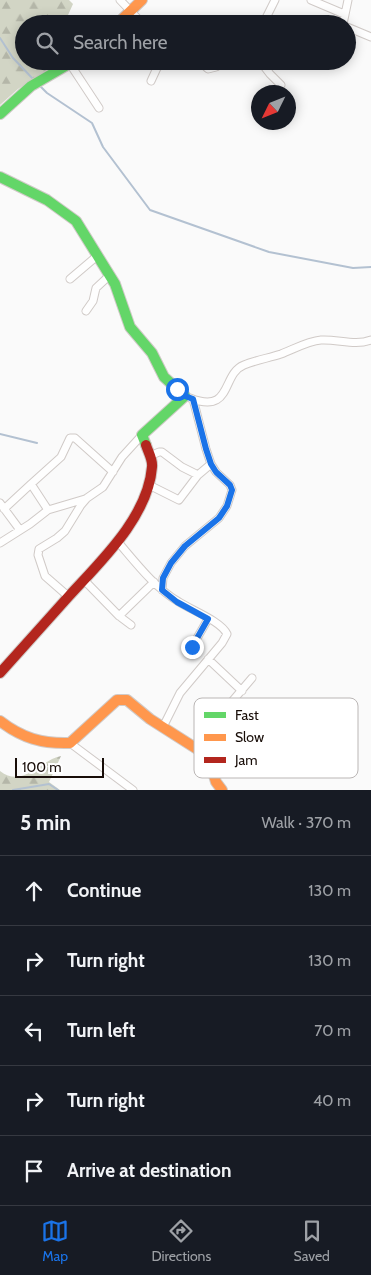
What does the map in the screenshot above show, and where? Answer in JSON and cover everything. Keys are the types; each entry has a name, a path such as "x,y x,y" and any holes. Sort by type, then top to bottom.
{"street":[{"path":"120,0 134,15"},
{"path":"128,15 142,0"},
{"path":"268,15 275,0"},
{"path":"311,0 344,14 348,0"},
{"path":"356,31 371,37"},
{"path":"0,114 38,82 59,70"},
{"path":"76,70 99,108"},
{"path":"151,81 156,70"},
{"path":"267,70 281,85"},
{"path":"0,177 46,200 71,217 79,225 110,275 130,327 152,354 164,378 189,397 208,402 218,399 243,365 316,341 352,342 371,340"},
{"path":"70,279 97,256"},
{"path":"86,311 93,301 96,288 110,275"},
{"path":"0,543 48,510 87,498 102,487 122,457 142,435 189,397"},
{"path":"162,590 163,578 171,563 185,546 219,518 227,506 232,490 230,485 216,472 211,464 189,397"},
{"path":"1,670 118,542 134,517 149,485 152,468 150,456 142,435"},
{"path":"20,530 2,506 31,484 61,457 70,438 72,437 113,472"},
{"path":"150,456 162,452 198,476"},
{"path":"149,485 179,500 198,476 211,464"},
{"path":"31,484 48,510"},
{"path":"69,596 45,576 38,555 40,549 65,531 87,498"},
{"path":"118,542 162,590 177,602 220,625 226,634 226,637 180,693 163,727"},
{"path":"84,580 131,626"},
{"path":"119,616 154,582"},
{"path":"192,647 208,619"},
{"path":"208,659 242,690"},
{"path":"235,698 252,678"},
{"path":"70,743 120,699 127,700 150,719 194,746"},
{"path":"0,721 17,734 29,740 48,743 70,743 132,790"},
{"path":"214,778 222,790"}],"green space":[{"path":"0,0 69,0 73,4 68,15 15,15 15,70 47,70 18,89 0,105"},
{"path":"61,756 49,782 60,790 0,790 0,771 8,776 16,777 31,772"}],"waterway":[{"path":"0,38 15,60"},
{"path":"24,70 34,80"},
{"path":"39,85 47,93 92,123 103,147 150,210 269,252 353,268 371,267"},
{"path":"0,434 37,443"},
{"path":"13,790 49,784 58,790"}],"traffic: fast":[{"path":"0,114 31,86 59,70"},
{"path":"0,177 47,200 76,221 115,284 130,327 152,353 164,377 185,396 142,435 146,445"}],"traffic: slow":[{"path":"126,15 142,0"},
{"path":"0,721 16,732 33,739 70,743 117,700 127,700 150,719 194,747"},
{"path":"215,778 222,790"}],"traffic: jam":[{"path":"0,673 108,553 132,521 149,485 152,464 146,445"}],"route":[{"path":"177,389 185,396 193,399 211,464 216,472 230,485 232,490 227,506 219,518 185,546 166,570 163,578 162,590 177,602 208,619 192,647"}]}
